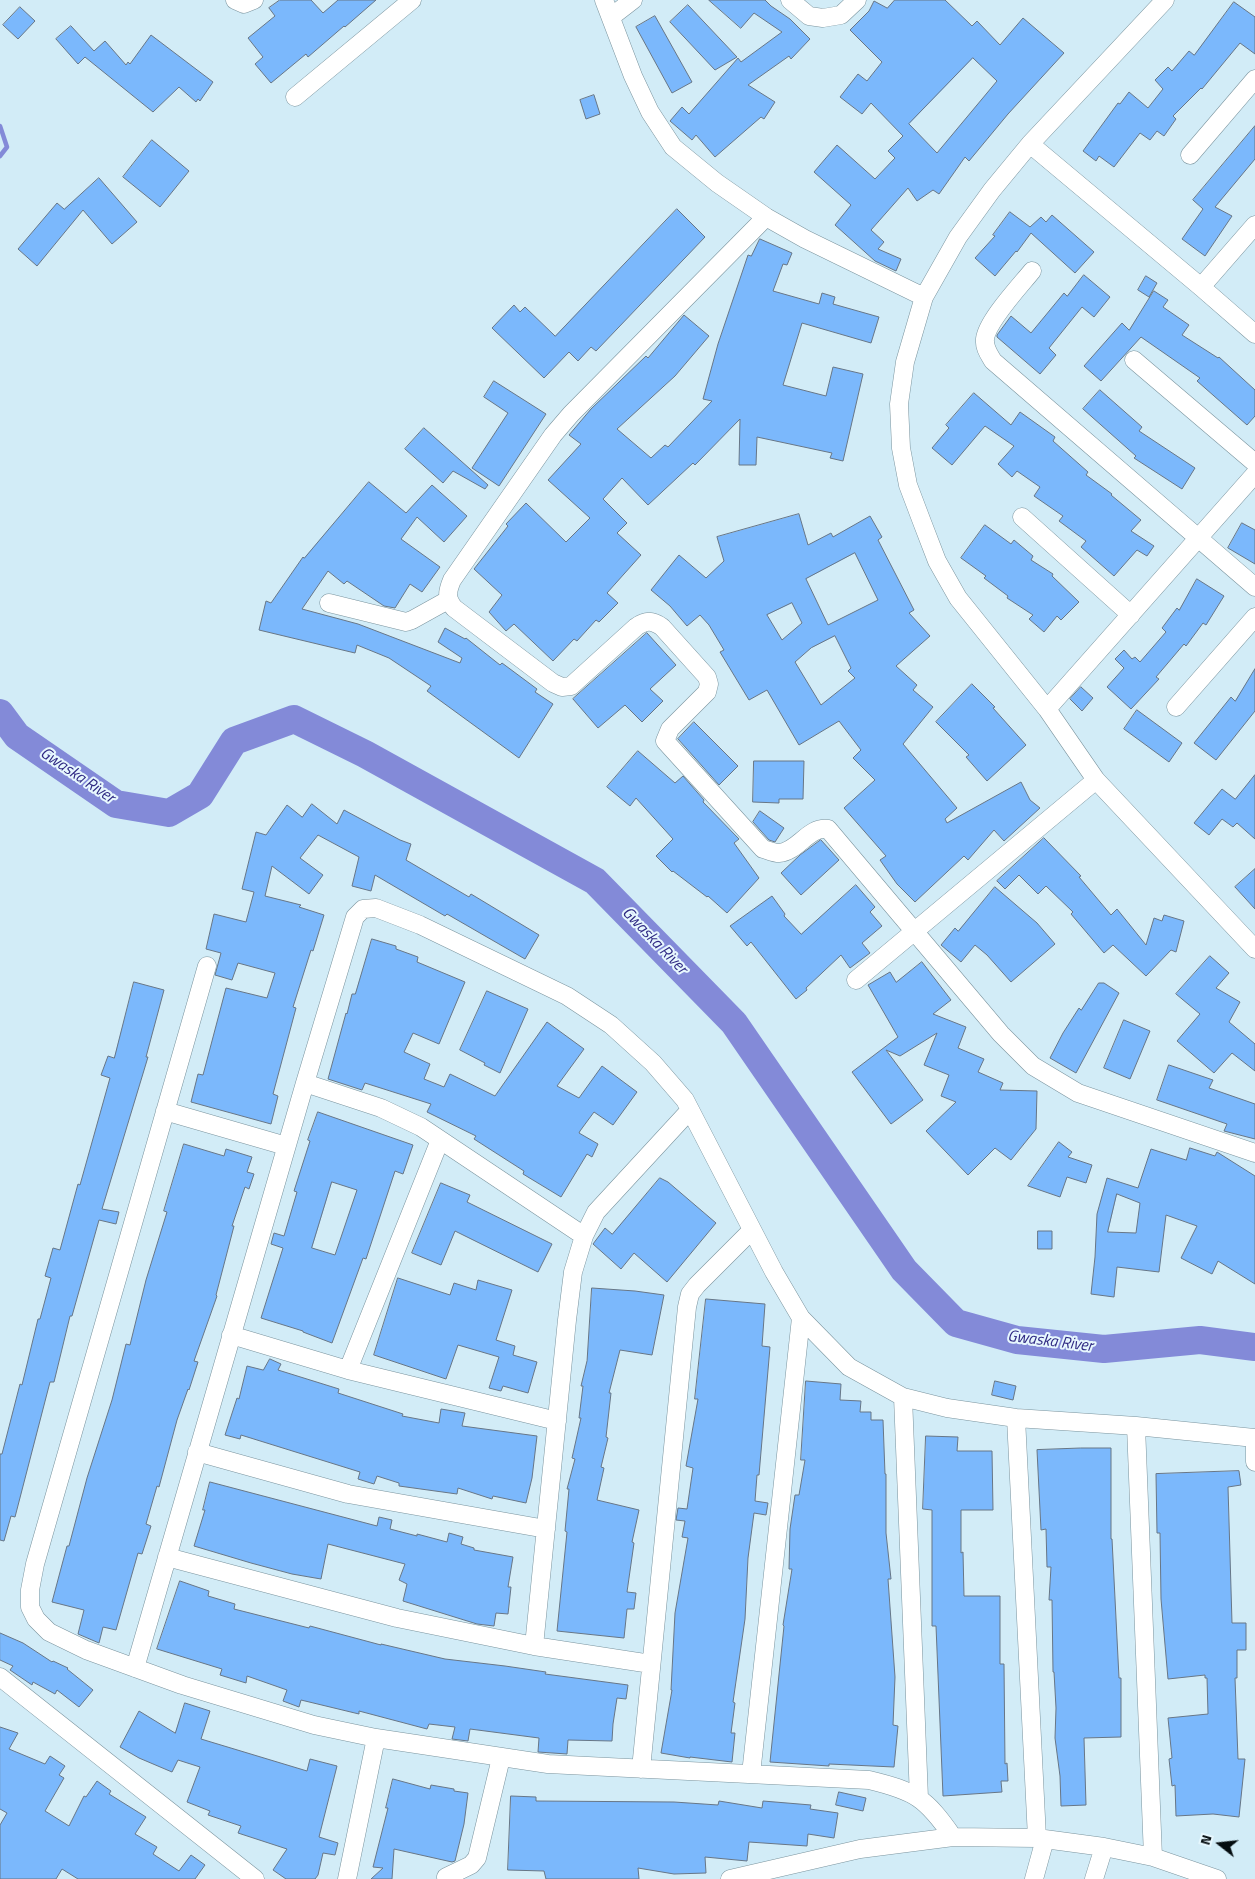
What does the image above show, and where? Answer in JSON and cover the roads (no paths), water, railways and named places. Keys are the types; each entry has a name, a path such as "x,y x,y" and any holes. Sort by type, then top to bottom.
{"street":[{"path":"235,0 244,4 254,0"},
{"path":"295,97 412,0"},
{"path":"604,0 632,76 650,112 673,147 717,183 766,217 805,239 924,297"},
{"path":"611,16 633,0"},
{"path":"790,0 809,16 823,18 841,14 857,0"},
{"path":"1165,0 1030,144 992,190 958,237 924,297 905,362 899,404 901,448 908,485 937,561 958,598 1047,709 1096,780 1255,949"},
{"path":"1190,155 1255,80"},
{"path":"1030,144 1255,334"},
{"path":"766,217 571,414 553,435 452,580 447,591 448,600 454,608 553,683 562,687 571,686 636,627 645,621 654,621 662,627 707,677 709,684 707,692 670,729 665,741 763,849 781,853 815,830 828,829 916,931 1000,1034 1033,1066 1078,1093 1255,1153"},
{"path":"1201,287 1255,225"},
{"path":"1032,271 989,326 985,339 986,350 993,361 1255,587"},
{"path":"1134,360 1255,463"},
{"path":"1047,709 1255,474"},
{"path":"1022,517 1131,615"},
{"path":"330,603 406,622 448,600"},
{"path":"1176,707 1255,617"},
{"path":"856,980 1096,780"},
{"path":"135,1668 286,1146 355,917 363,909 376,908 420,925 567,996 611,1025 654,1063 685,1100 774,1272 801,1318 849,1367 903,1397 948,1408 1016,1418 1136,1426 1255,1438 1255,1462"},
{"path":"207,966 35,1564 30,1590 30,1607 36,1619 49,1632 86,1650 182,1685 314,1725 376,1738 548,1764 869,1780 898,1787 920,1798 938,1816 953,1837"},
{"path":"305,1083 381,1108 421,1127 584,1236"},
{"path":"534,1646 573,1272 584,1236 596,1212 690,1110"},
{"path":"165,1111 286,1146"},
{"path":"348,1370 440,1140"},
{"path":"641,1769 687,1307 690,1294 697,1285 752,1230"},
{"path":"751,1774 801,1318"},
{"path":"231,1335 348,1370 557,1420"},
{"path":"903,1397 920,1798"},
{"path":"1016,1418 1041,1839 1034,1879"},
{"path":"1136,1426 1153,1857"},
{"path":"197,1452 348,1494 546,1529"},
{"path":"167,1557 397,1618 534,1646 651,1664"},
{"path":"0,1677 255,1879"},
{"path":"347,1879 376,1738"},
{"path":"446,1876 470,1865 478,1858 501,1758"},
{"path":"730,1879 860,1849 953,1837 1041,1839 1104,1847 1153,1857 1217,1879"},
{"path":"1094,1879 1104,1847"}],"waterway":[{"path":"0,126 7,147 0,156"},
{"name":"Gwaska River","path":"0,713 17,736 116,804 169,813 200,795 234,741 294,719 365,754 595,881 734,1023 904,1270 956,1323 1017,1340 1104,1349 1200,1340 1255,1347"}]}
